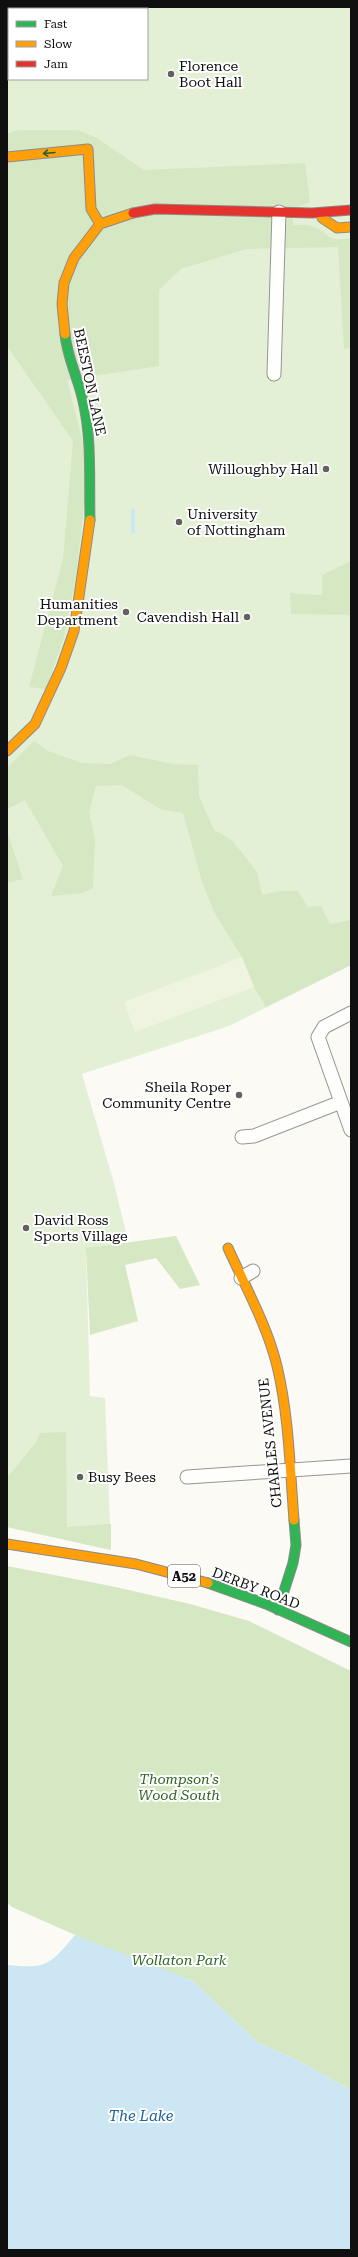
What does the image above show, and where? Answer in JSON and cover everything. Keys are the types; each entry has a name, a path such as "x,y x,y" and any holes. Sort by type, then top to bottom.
{"main road":[{"path":"7,157 88,149 91,209 94,218 100,224 128,214 155,209 312,213 351,210"},
{"path":"312,213 337,228 351,227"},
{"path":"322,218 351,221"},
{"name":"BEESTON LANE","path":"7,751 35,724 51,694 74,630 90,526 89,441 83,401 66,348 62,304 64,283 74,258 100,224"},
{"name":"CHARLES AVENUE","path":"228,1248 247,1274 277,1365 285,1406 295,1555 278,1610"},
{"name":"DERBY ROAD","path":"7,1544 118,1561 178,1574 230,1591 351,1642"}],"street":[{"path":"274,374 279,212"},
{"path":"351,1014 324,1027 318,1033 319,1043 351,1130"},
{"path":"242,1137 254,1136 341,1102"},
{"path":"187,1477 351,1466"}],"green space":[{"name":"University of Nottingham","path":"7,7 351,7 351,965 229,1026 82,1074 114,1183 128,1241 86,1249 90,1396 105,1398 111,1550 7,1527"},
{"path":"84,7 139,7 139,8"},
{"path":"18,130 78,130 97,138 144,170 305,163 310,202 293,209 293,225 312,226 336,239 351,238 351,348 344,349 338,247 246,249 181,269 159,290 159,366 67,380 83,443 87,483 76,576 64,637 46,689 29,687 63,559 73,441 7,346 7,134"},
{"path":"351,561 351,615 291,614 290,593 322,595 322,575"},
{"path":"34,741 48,751 82,763 110,764 130,755 173,764 198,765 199,796 214,830 232,840 257,872 262,895 280,891 298,891 308,907 321,906 330,924 351,920 351,965 266,1007 254,987 242,957 215,914 202,882 183,813 160,809 122,785 96,786 89,812 95,839 93,888 83,893 51,896 63,866 25,800 7,809 7,768"},
{"path":"7,831 23,879 7,883"},
{"path":"242,957 254,987 135,1032 124,1002"},
{"path":"176,1236 200,1285 180,1289 156,1258 125,1265 138,1321 90,1335 86,1248"},
{"path":"66,1432 67,1527 111,1524 111,1550 7,1527 7,1478 37,1441 40,1433"},
{"name":"Thompson's Wood South","path":"7,1566 111,1586 190,1604 249,1621 351,1671 351,2090 297,2060 257,2042 193,1981 100,1946 12,1907 7,1903"}],"water":[{"path":"131,509 135,509 135,534 131,533"},
{"name":"The Lake","path":"75,1935 193,1981 257,2042 297,2060 351,2090 351,2250 7,2250 7,1965 31,1966 47,1963 59,1953"}],"traffic: fast":[{"path":"65,334 68,351 81,392 88,430 90,460 90,520"},
{"path":"278,1610 293,1563 296,1545 294,1520"},
{"path":"208,1583 266,1604 351,1642"}],"traffic: slow":[{"path":"7,157 88,149 91,209 100,224"},
{"path":"65,334 62,304 64,283 74,258 100,224 133,213"},
{"path":"322,218 337,228 351,227"},
{"path":"7,751 35,724 61,668 74,631 90,520"},
{"path":"228,1248 262,1321 277,1366 287,1423 294,1520"},
{"path":"7,1544 136,1564 208,1583"}],"traffic: jam":[{"path":"133,213 155,209 312,213 351,210"}],"place":[{"name":"Florence Boot Hall","path":"171,74"},
{"name":"Willoughby Hall","path":"326,469"},
{"name":"University of Nottingham","path":"179,522"},
{"name":"Humanities Department","path":"126,612"},
{"name":"Cavendish Hall","path":"247,617"},
{"name":"Sheila Roper Community Centre","path":"239,1095"},
{"name":"David Ross Sports Village","path":"26,1228"},
{"name":"Busy Bees","path":"80,1477"}],"park label":[{"name":"Wollaton Park","path":"179,1960"}]}
